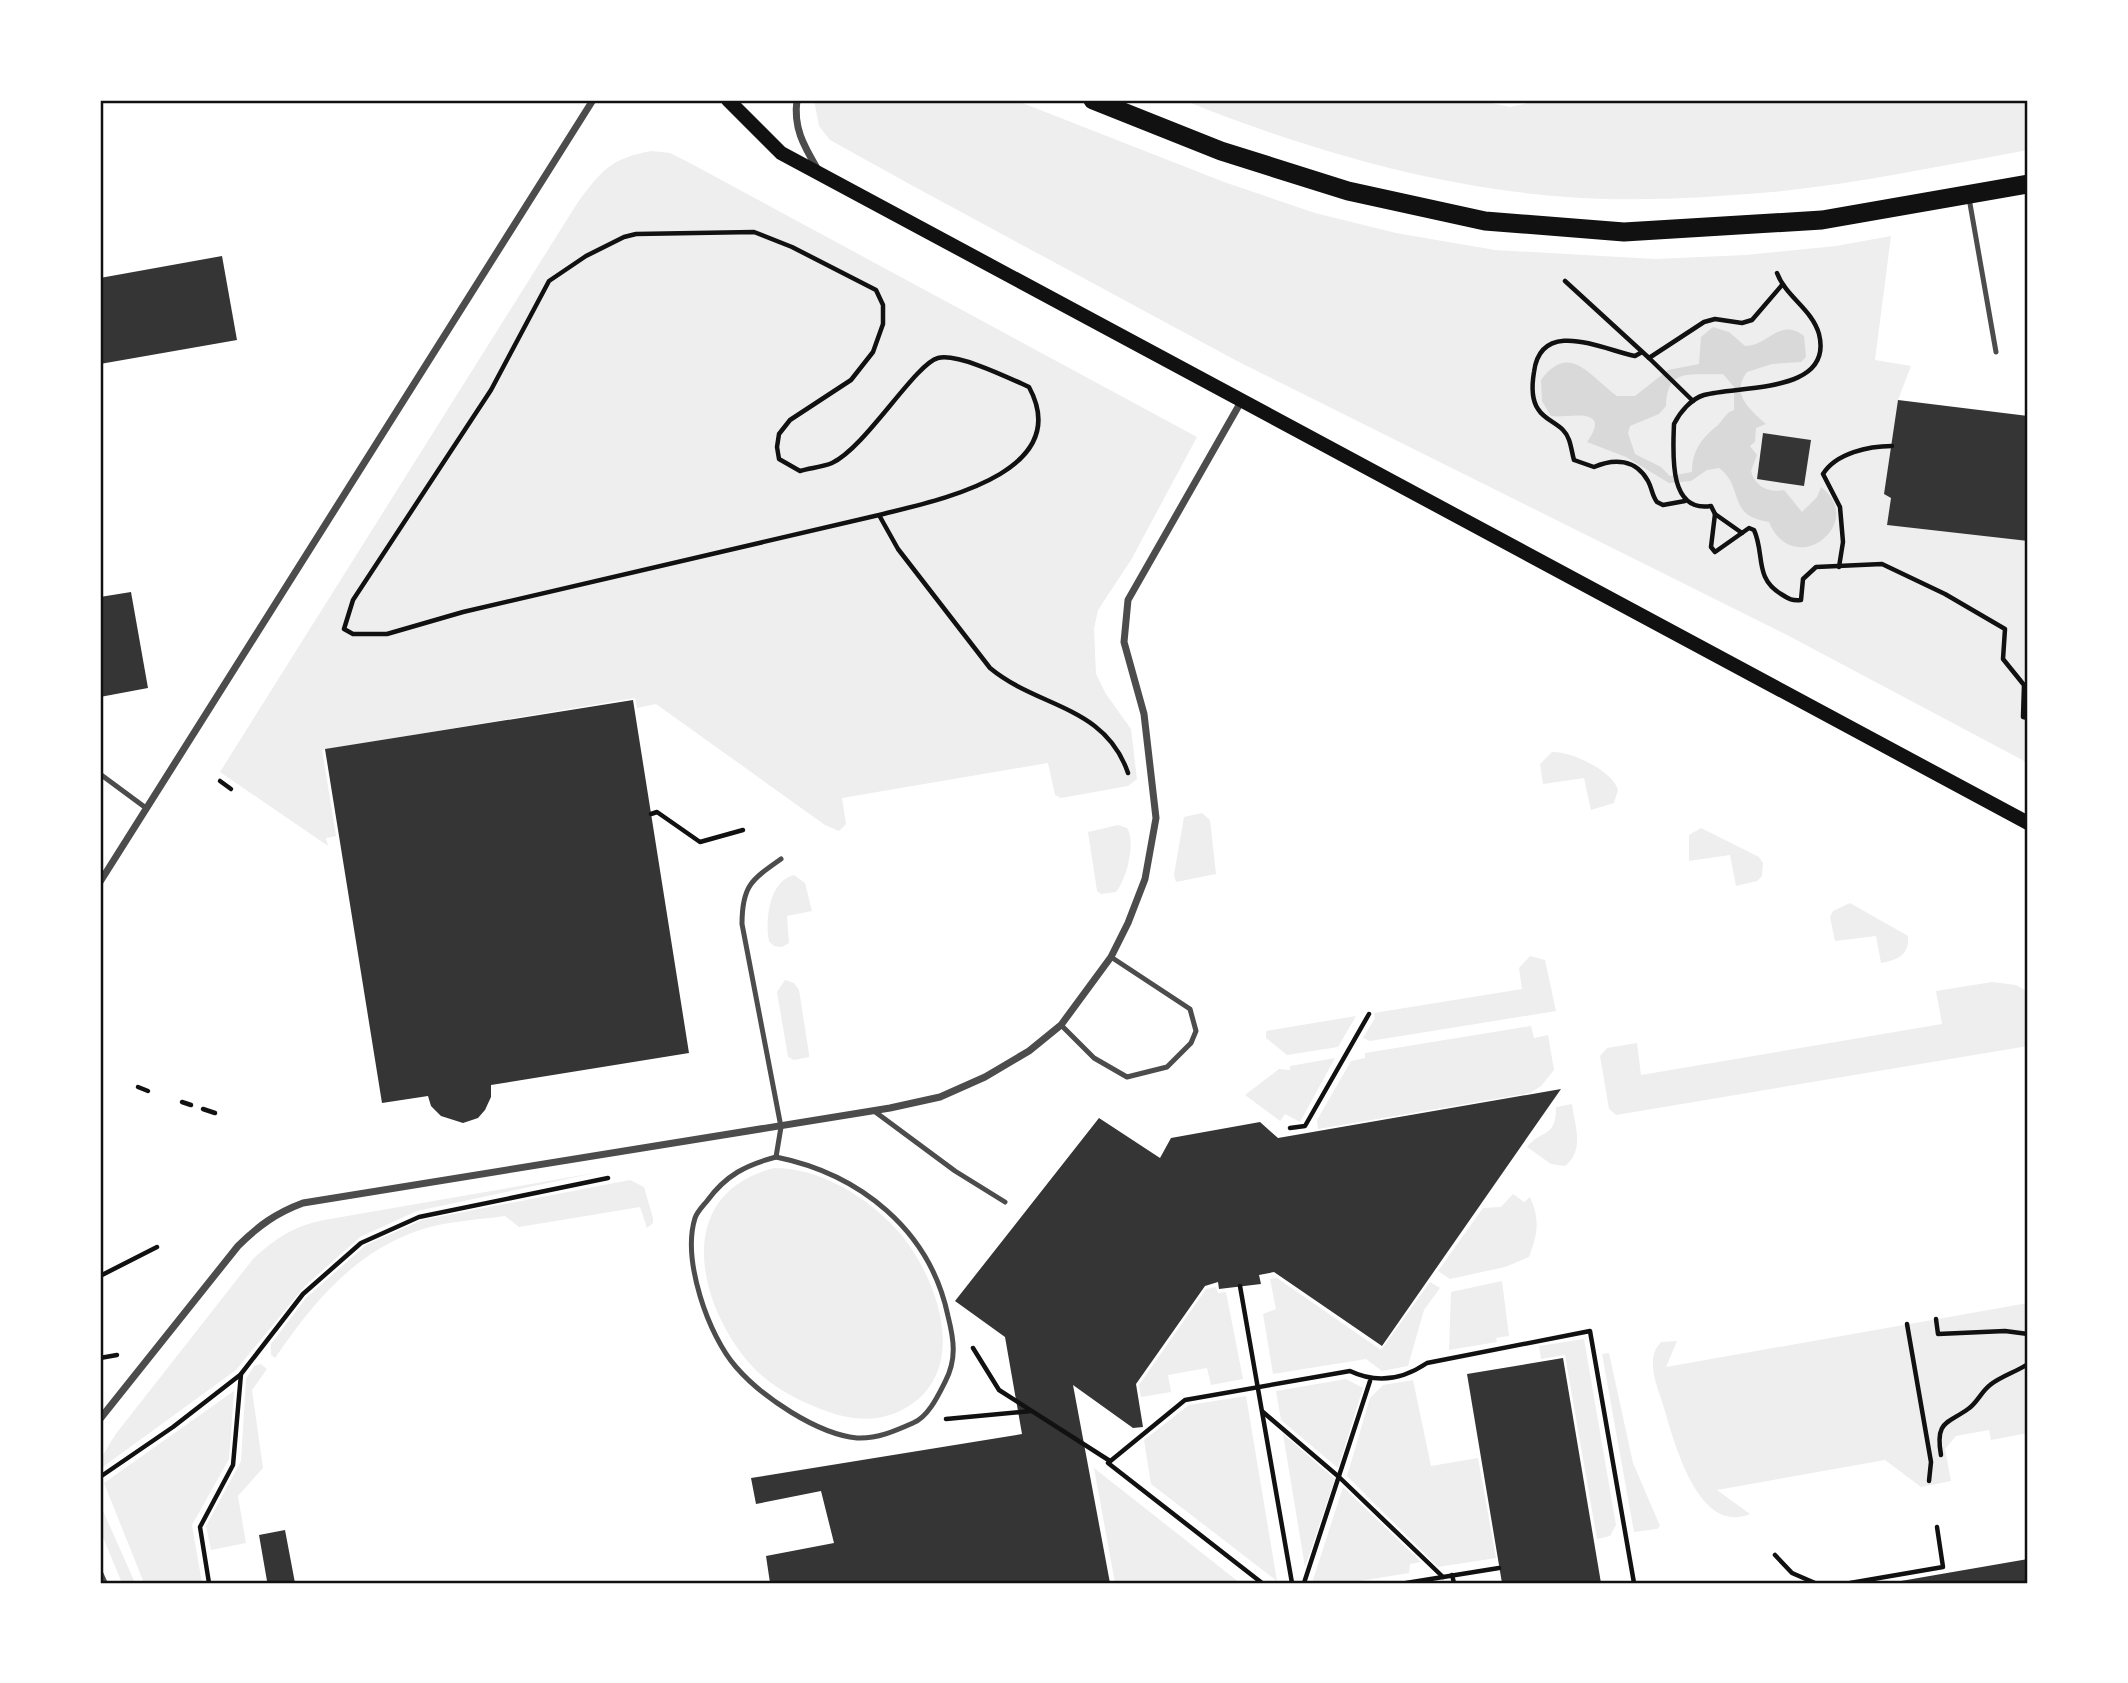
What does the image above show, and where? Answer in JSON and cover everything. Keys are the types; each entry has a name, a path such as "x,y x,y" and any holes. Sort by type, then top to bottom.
{"highway":[{"path":"1093,100 1221,151 1348,191 1485,221 1624,232 1822,220 2028,184"}],"main road":[{"path":"728,100 781,153 2028,823"}],"street":[{"path":"100,882 593,100"},
{"path":"797,100 795,117 801,142 820,174"},
{"path":"100,1419 238,1246 257,1227 279,1212 303,1203 781,1127 940,1097 985,1077 1029,1051 1061,1025 1111,957 1145,879 1156,818 1144,714 1124,642 1128,600 1242,399"},
{"path":"100,1574 104,1583"}],"lane":[{"path":"1969,195 1996,352"},
{"path":"100,774 146,808"},
{"path":"776,1157 781,1127 742,924 742,897 755,877 781,859"},
{"path":"1061,1025 1094,1058 1128,1077 1167,1067 1191,1043 1196,1031 1190,1009 1111,957"},
{"path":"874,1111 955,1171 1005,1202"},
{"path":"776,1157 831,1172 857,1186 909,1234 933,1266 946,1305 955,1346 950,1372 936,1399 917,1421 886,1435 859,1438 831,1433 806,1421 760,1388 735,1366 717,1334 702,1303 692,1261 695,1217 718,1185 740,1168 776,1157"}],"path":[{"path":"754,232 793,247 876,290 883,305 883,324 879,342 868,360 851,380 790,420 779,434 776,447 779,459 800,471 832,463 845,453 886,414 927,362 953,357 1028,387 1038,409 1037,429 1030,444 1005,472 991,481 946,498 879,515 463,612 387,634 353,634 344,629 344,621 353,600 491,390 549,281 586,256 636,234 754,232"},
{"path":"1777,273 1782,285 1813,319 1821,349 1817,365 1805,376 1754,389 1703,396 1693,401 1674,424 1678,491 1685,501 1698,508 1711,506 1715,514 1711,547 1715,552 1749,528 1754,530 1758,559 1767,584 1792,601 1801,600 1800,588 1808,573 1816,567 1882,564 1901,571 2005,629 2003,659 2024,685 2023,718 2028,718"},
{"path":"1564,281 1693,401"},
{"path":"1648,358 1682,340 1704,322 1715,319 1742,323 1752,320 1782,285"},
{"path":"1642,352 1635,356 1590,343 1560,341 1546,348 1535,364 1532,387 1537,408 1563,430 1574,460 1594,467 1612,459 1627,463 1648,481 1657,502 1663,505 1685,501"},
{"path":"1839,567 1843,542 1840,507 1823,474 1845,457 1868,447 1892,446"},
{"path":"1715,514 1737,526 1742,533"},
{"path":"879,515 898,549 990,668 1003,678 1090,720 1113,740 1132,784 1155,800"},
{"path":"220,781 231,789"},
{"path":"651,814 657,813 700,842 743,830"},
{"path":"1290,1128 1306,1126 1369,1014"},
{"path":"138,1087 148,1091"},
{"path":"182,1102 191,1105"},
{"path":"203,1109 215,1113"},
{"path":"100,1477 173,1427 241,1374 303,1294 361,1243 419,1217 621,1175"},
{"path":"100,1276 157,1247"},
{"path":"1240,1286 1292,1583"},
{"path":"1936,1319 1938,1334 2005,1331 2028,1334"},
{"path":"1907,1324 1931,1462 1929,1481"},
{"path":"1110,1461 1185,1400 1350,1371 1370,1381 1412,1373 1427,1363 1590,1331 1633,1583"},
{"path":"100,1358 117,1355"},
{"path":"1941,1455 1939,1443 1944,1424 1951,1417 1966,1410 1993,1382 2028,1364"},
{"path":"209,1583 200,1527 233,1465 241,1374"},
{"path":"1304,1583 1370,1381"},
{"path":"999,1390 1110,1461 1108,1463 1262,1583"},
{"path":"917,1421 1033,1411"},
{"path":"1262,1411 1339,1477 1443,1577"},
{"path":"1850,1583 1943,1567 1937,1527"},
{"path":"1775,1555 1792,1573 1815,1583"},
{"path":"1406,1583 1499,1568"},
{"path":"1452,1575 1454,1583"}],"shaded area":[{"path":"814,100 1015,100 1224,182 1315,213 1396,233 1495,250 1656,259 1745,255 1836,246 1891,236 1875,360 1911,366 1898,400 1884,494 1891,498 1887,525 2028,541 2028,763 1787,635 1237,361 913,186 830,140 819,126"},
{"path":"1183,100 1478,100 1510,107 1541,100 2028,100 2028,150 1804,189 1669,199 1566,197 1468,185 1371,163 1323,150"},
{"path":"652,151 670,153 688,162 1197,437 1131,560 1098,610 1094,629 1096,674 1106,694 1131,729 1137,779 1128,786 1061,798 1055,795 1048,763 842,798 846,824 839,831 825,825 656,704 637,708 635,698 322,750 336,836 326,838 328,846 220,772 578,202 609,167 627,157"},
{"path":"1713,327 1729,332 1745,346 1761,342 1781,331 1795,331 1804,336 1806,357 1801,362 1772,364 1747,372 1741,388 1744,401 1766,424 1756,428 1755,442 1750,446 1757,455 1751,471 1753,477 1763,488 1784,490 1802,512 1817,497 1821,487 1833,501 1836,516 1832,529 1822,540 1808,546 1794,546 1780,539 1769,522 1747,514 1741,507 1732,484 1719,468 1707,470 1691,481 1669,483 1626,457 1587,442 1594,430 1595,422 1591,418 1551,416 1542,401 1541,380 1561,363 1580,366 1617,396 1635,396 1668,370 1699,364 1701,337","holes":["1691,374 1723,374 1734,387 1734,410 1727,414 1699,445 1692,472 1670,476 1661,467 1635,454 1628,433 1630,426 1659,414 1666,406 1667,393 1676,379"]},
{"path":"1552,752 1570,755 1600,769 1615,783 1618,790 1614,803 1591,810 1584,778 1543,784 1540,764"},
{"path":"1202,813 1210,820 1216,874 1176,882 1174,875 1184,817"},
{"path":"1118,825 1127,828 1130,834 1129,860 1124,878 1116,892 1101,894 1097,891 1088,832"},
{"path":"1701,828 1759,857 1763,863 1762,876 1757,881 1736,886 1730,855 1689,861 1689,835"},
{"path":"794,875 805,883 812,911 787,916 789,943 782,947 774,946 769,941 768,932 771,902 779,885"},
{"path":"1850,903 1908,936 1905,952 1897,958 1881,963 1876,936 1835,941 1830,917 1833,911"},
{"path":"1530,956 1545,960 1556,1011 1370,1041 1363,1038 1375,1018 1374,1013 1522,989 1519,968"},
{"path":"785,980 794,983 799,990 809,1057 794,1060 788,1057 777,992"},
{"path":"1992,982 2016,985 2028,992 2028,1046 1616,1115 1609,1109 1600,1056 1607,1048 1637,1043 1641,1075 1942,1024 1936,991"},
{"path":"1356,1016 1338,1047 1287,1055 1266,1038 1266,1031"},
{"path":"1531,1026 1534,1038 1548,1035 1554,1070 1541,1086 1530,1093 1318,1129 1317,1120 1351,1061 1365,1058 1365,1053"},
{"path":"1335,1058 1300,1122 1285,1114 1280,1121 1245,1095 1279,1069 1290,1070 1290,1066"},
{"path":"1572,1104 1577,1138 1575,1153 1565,1166 1551,1164 1527,1147 1551,1129 1556,1107"},
{"path":"774,1168 809,1173 858,1196 898,1231 926,1274 936,1299 942,1326 942,1351 936,1375 923,1395 900,1411 879,1418 848,1417 818,1408 791,1395 766,1379 751,1365 732,1340 717,1312 708,1283 704,1253 708,1226 720,1201 742,1181"},
{"path":"600,1172 417,1211 360,1237 304,1287 236,1370 100,1469 100,1460 115,1435 253,1259 286,1234 324,1220"},
{"path":"630,1180 644,1187 653,1218 653,1223 647,1228 640,1207 519,1227 505,1216 420,1230 396,1240 355,1266 320,1299 275,1358 271,1355 271,1344 306,1298 366,1245 422,1220"},
{"path":"1513,1194 1524,1202 1530,1197 1535,1213 1536,1234 1529,1257 1505,1267 1450,1279 1438,1271 1483,1208 1501,1207"},
{"path":"1277,1278 1381,1350 1430,1282 1440,1288 1424,1310 1408,1366 1382,1371 1366,1359 1273,1374 1263,1314 1276,1309 1270,1279"},
{"path":"1502,1281 1509,1336 1496,1338 1497,1342 1449,1350 1451,1292"},
{"path":"1216,1287 1218,1293 1226,1292 1243,1379 1211,1385 1207,1368 1168,1375 1171,1392 1141,1397 1139,1385 1206,1289"},
{"path":"2028,1303 2028,1433 1991,1440 1989,1430 1956,1436 1945,1449 1951,1481 1921,1487 1885,1460 1717,1490 1750,1514 1732,1517 1716,1511 1691,1482 1674,1442 1655,1379 1654,1356 1661,1342 1677,1341 1666,1367"},
{"path":"1584,1339 1616,1525 1610,1536 1597,1539 1565,1355 1541,1359 1539,1346"},
{"path":"1609,1353 1633,1463 1660,1526 1657,1529 1634,1532 1602,1354"},
{"path":"261,1364 267,1369 252,1390 263,1468 238,1496 246,1543 211,1550 206,1526 241,1461 246,1379 254,1366"},
{"path":"1346,1379 1363,1388 1338,1468 1281,1420 1276,1391"},
{"path":"1413,1380 1431,1466 1478,1458 1496,1558 1438,1567 1347,1476 1370,1398 1383,1385"},
{"path":"234,1391 229,1459 192,1525 202,1583 144,1583 104,1483"},
{"path":"1246,1396 1277,1581 1151,1484 1144,1440 1189,1405"},
{"path":"1283,1434 1335,1479 1305,1567"},
{"path":"1094,1468 1240,1583 1115,1583"},
{"path":"1343,1487 1421,1562 1410,1564 1409,1573 1348,1583 1312,1583"},
{"path":"100,1504 135,1583 122,1583 100,1530"}],"building":[{"path":"222,256 237,340 100,364 100,278"},
{"path":"1898,400 2028,416 2028,541 1887,525 1891,498 1884,494"},
{"path":"1763,433 1811,440 1804,486 1757,479"},
{"path":"131,592 148,688 100,697 100,597"},
{"path":"633,700 689,1053 491,1085 491,1097 485,1110 478,1118 463,1123 441,1116 431,1106 428,1096 382,1103 325,749"},
{"path":"1561,1089 1382,1346 1274,1272 1259,1275 1261,1284 1219,1289 1218,1282 1205,1286 1136,1384 1143,1427 1133,1428 1073,1385 1110,1583 770,1583 766,1556 834,1543 821,1491 756,1504 751,1478 1022,1434 1005,1337 955,1301 1099,1118 1160,1158 1171,1138 1260,1122 1278,1138"},
{"path":"1563,1358 1601,1583 1502,1583 1467,1374"},
{"path":"285,1530 295,1583 262,1583 267,1581 259,1535"},
{"path":"2028,1559 2028,1583 1895,1583 1895,1582"}]}
